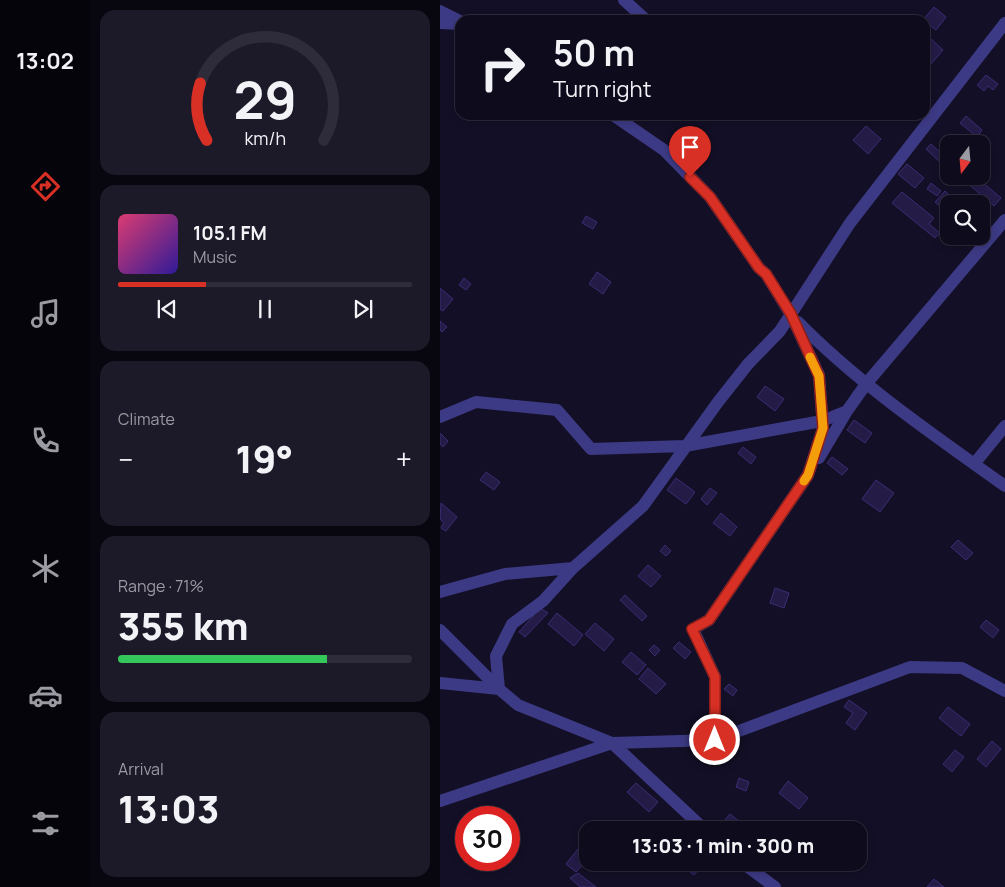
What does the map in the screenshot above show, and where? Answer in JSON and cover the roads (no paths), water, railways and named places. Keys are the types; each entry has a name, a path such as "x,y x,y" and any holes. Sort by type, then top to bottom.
{"street":[{"path":"624,0 640,15"},
{"path":"440,11 455,20"},
{"path":"440,23 455,23"},
{"path":"930,119 1005,23"},
{"path":"620,120 664,150 710,197 759,268 766,274 791,314 819,376 823,428 808,475"},
{"path":"500,689 496,656 512,624 543,601 573,568 643,506 685,446 748,364 780,330 850,222 929,120"},
{"path":"715,740 715,677 692,629 709,620 808,475 847,410 866,384 1005,220"},
{"path":"791,314 831,356 1005,486"},
{"path":"440,417 476,402 557,410 591,448 685,446 822,421 847,410"},
{"path":"974,464 1005,426"},
{"path":"440,592 505,574 573,568"},
{"path":"440,630 518,705 612,743 695,821"},
{"path":"440,800 612,743 715,740 910,666 962,668 1005,691"},
{"path":"440,683 500,689"},
{"path":"753,871 775,887"}]}
